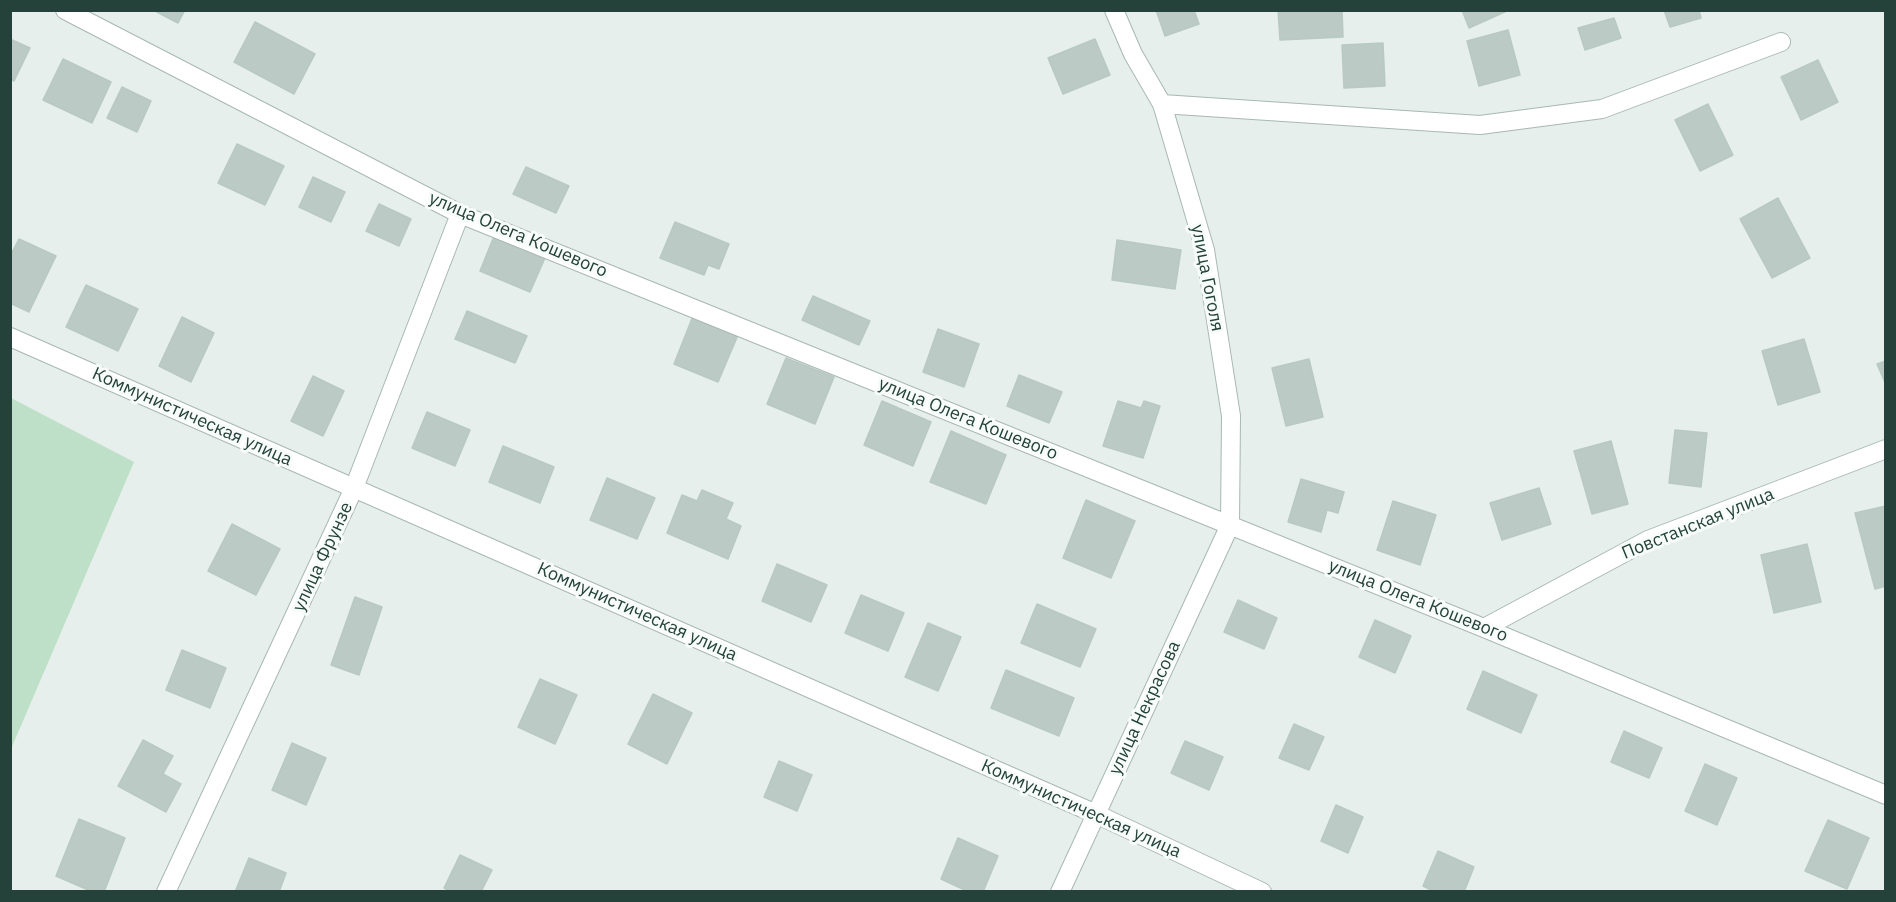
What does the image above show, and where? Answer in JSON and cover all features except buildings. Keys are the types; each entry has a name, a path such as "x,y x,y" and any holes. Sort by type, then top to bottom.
{"street":[{"name":"улица Олега Кошевого","path":"65,10 460,214 1484,628 1886,795"},
{"name":"улица Гоголя","path":"1114,10 1133,54 1162,104 1205,250 1231,416 1230,525"},
{"path":"1162,104 1480,125 1602,109 1781,42"},
{"name":"улица Фрунзе","path":"166,891 354,488 460,214"},
{"name":"Коммунистическая улица","path":"10,337 1096,814 1262,891"},
{"name":"Повстанская улица","path":"1484,628 1648,540 1886,449"},
{"name":"улица Некрасова","path":"1060,891 1230,525"}],"green space":[{"path":"11,398 134,462 11,749"}]}
